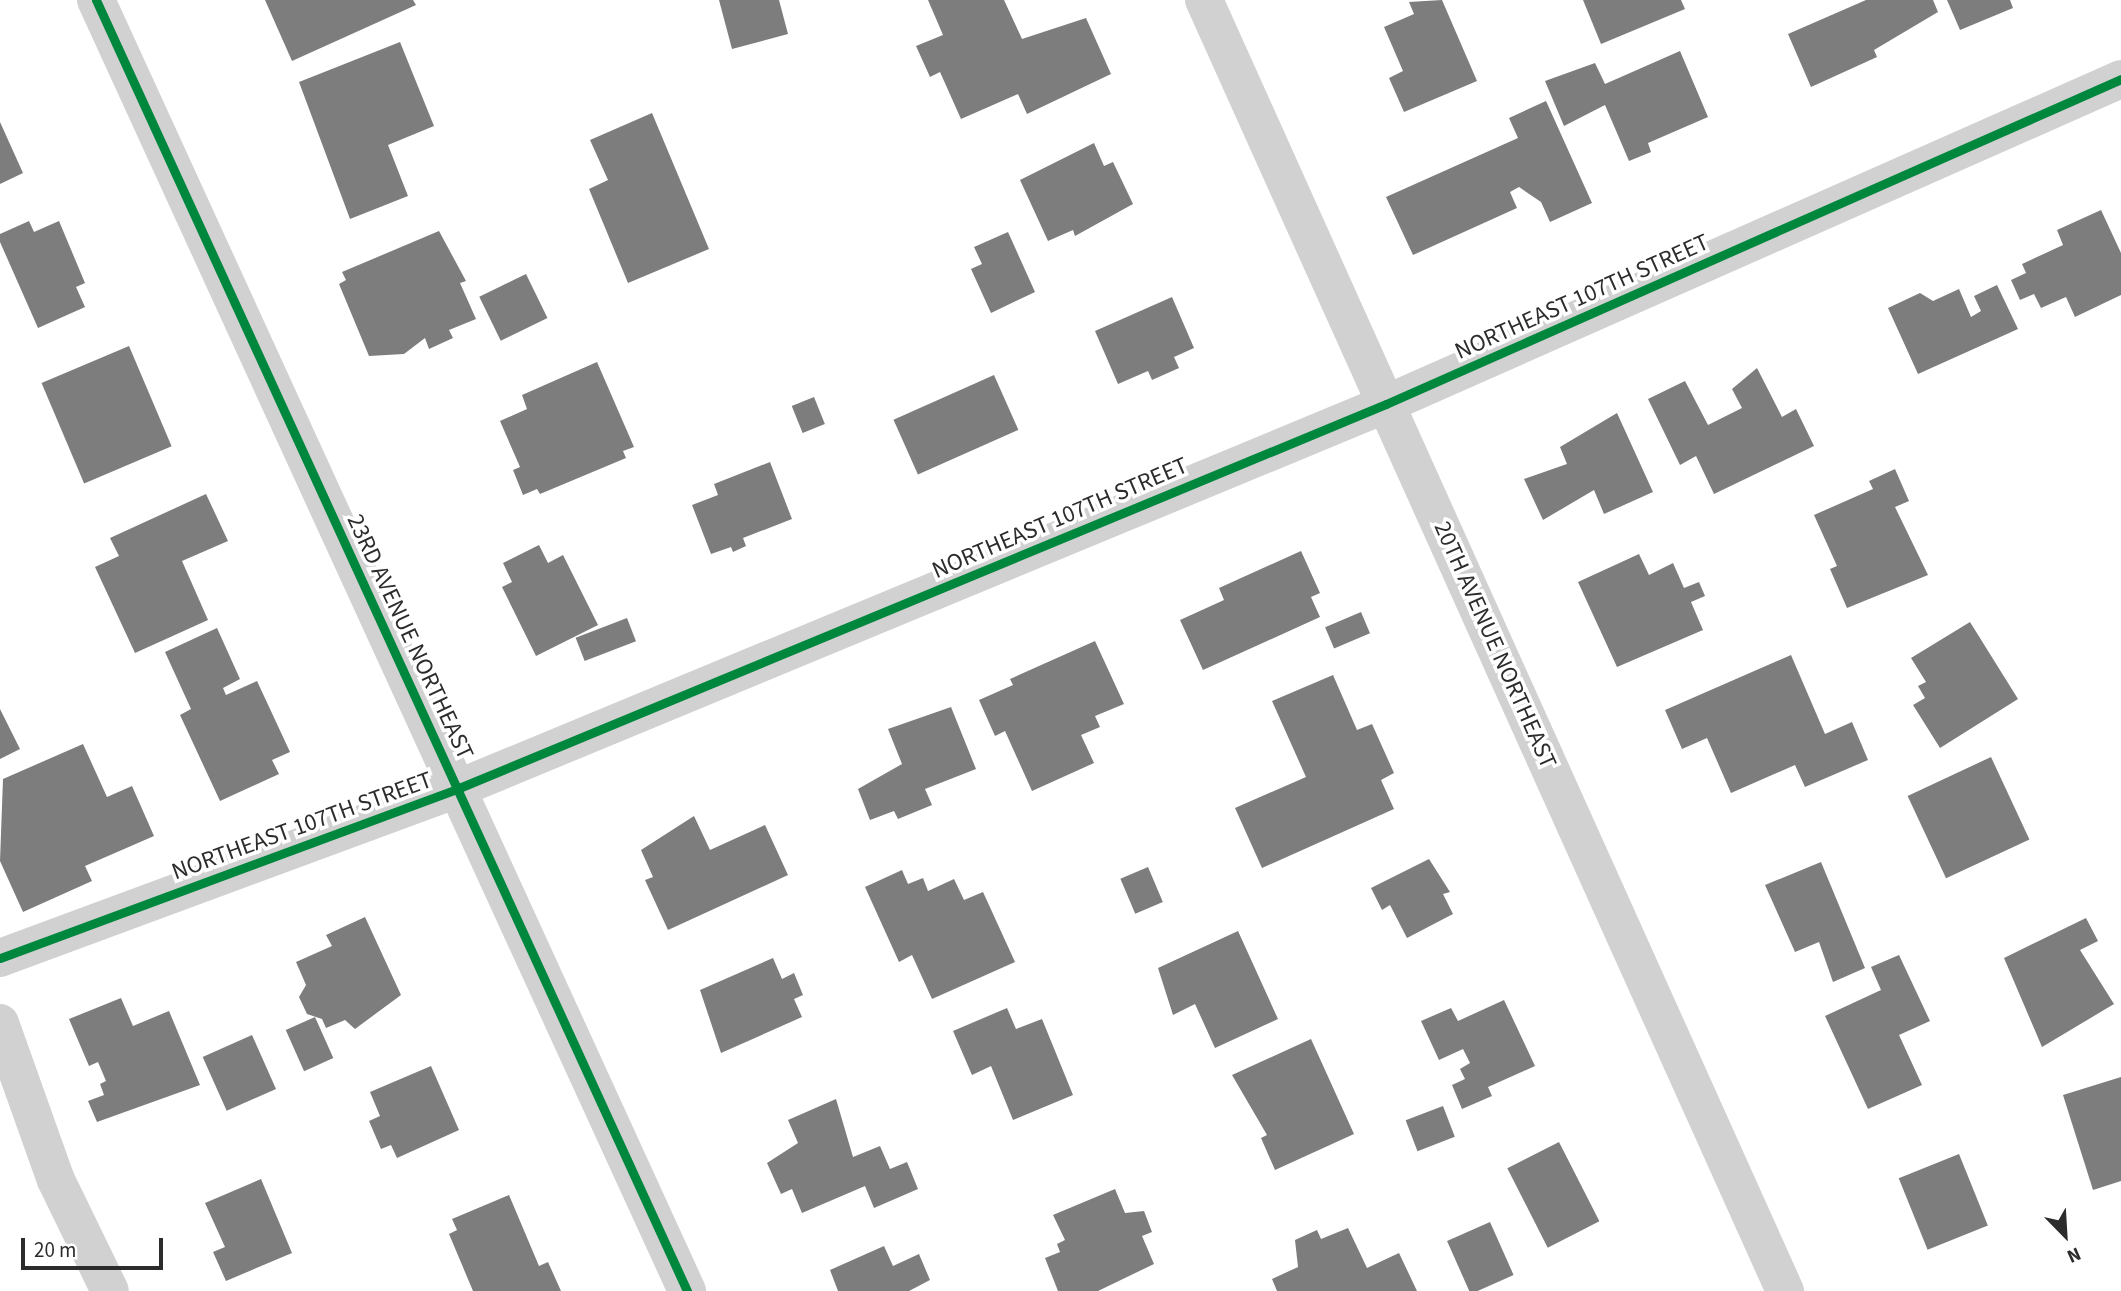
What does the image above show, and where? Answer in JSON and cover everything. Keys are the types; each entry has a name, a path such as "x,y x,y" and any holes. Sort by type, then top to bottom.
{"street":[{"name":"23RD AVENUE NORTHEAST","path":"96,0 687,1291"},
{"name":"20TH AVENUE NORTHEAST","path":"1204,0 1785,1291"},
{"name":"NORTHEAST 107TH STREET","path":"0,958 459,788 1386,404 2121,79"},
{"path":"0,1023 56,1180 110,1291"}],"building":[{"path":"265,0 413,0 416,5 292,61"},
{"path":"719,0 779,0 788,34 732,49"},
{"path":"928,0 1004,0 1022,39 1086,18 1111,74 1027,114 1018,94 961,119 940,72 930,77 916,46 943,35"},
{"path":"1442,0 1477,81 1404,112 1389,78 1403,71 1384,27 1414,14 1409,2"},
{"path":"1583,0 1681,0 1685,9 1601,44"},
{"path":"1866,0 1933,0 1938,12 1874,50 1877,57 1811,87 1788,34"},
{"path":"1947,0 2010,0 2013,8 1960,30"},
{"path":"400,42 434,126 388,145 408,196 350,219 299,82"},
{"path":"1680,51 1708,117 1648,143 1651,152 1629,161 1605,105 1564,126 1545,81 1595,63 1605,84"},
{"path":"1546,101 1592,203 1550,222 1541,202 1519,187 1510,192 1517,208 1413,255 1386,197 1518,138 1509,118"},
{"path":"652,113 709,249 628,283 589,189 608,180 590,140"},
{"path":"0,122 23,173 0,184"},
{"path":"1094,143 1104,166 1113,162 1133,204 1075,236 1073,230 1048,241 1020,180"},
{"path":"2101,210 2121,253 2121,295 2075,317 2066,297 2041,308 2034,294 2020,300 2011,280 2026,273 2022,264 2063,245 2057,230"},
{"path":"29,221 34,232 59,221 85,283 76,287 85,307 38,328 0,242 0,234"},
{"path":"439,231 466,281 460,283 476,319 449,330 453,338 429,349 425,338 404,354 369,356 339,284 346,280 342,272"},
{"path":"1008,232 1035,292 991,313 971,269 982,264 974,247"},
{"path":"526,274 547,318 501,341 479,297"},
{"path":"1997,285 2018,329 1918,374 1888,308 1920,293 1933,301 1959,289 1971,317 1981,311 1974,296"},
{"path":"1172,297 1194,348 1174,357 1179,368 1152,380 1148,371 1118,384 1095,331"},
{"path":"129,346 172,446 84,483 42,383"},
{"path":"597,362 634,447 623,451 626,458 540,494 537,489 523,495 513,470 520,467 500,421 527,409 522,395"},
{"path":"1757,368 1782,417 1796,409 1814,446 1714,494 1696,456 1680,465 1648,399 1685,381 1708,425 1742,408 1732,389"},
{"path":"994,375 1018,430 918,475 894,420"},
{"path":"814,397 825,424 803,433 792,406"},
{"path":"1617,413 1653,492 1604,514 1594,490 1543,520 1524,479 1567,464 1560,447"},
{"path":"770,462 792,519 743,538 746,546 733,552 731,547 711,554 692,505 718,495 714,484"},
{"path":"1895,469 1909,501 1895,507 1928,575 1847,608 1830,569 1837,566 1814,515 1873,489 1869,481"},
{"path":"206,494 228,541 182,561 208,620 135,653 95,567 119,556 110,538"},
{"path":"539,545 548,563 563,555 598,625 536,656 502,587 512,582 503,563"},
{"path":"1301,551 1320,593 1311,597 1320,617 1203,670 1180,620 1224,600 1219,588"},
{"path":"1639,554 1649,575 1673,563 1684,588 1699,582 1705,596 1691,602 1703,630 1617,667 1578,582"},
{"path":"1361,612 1370,633 1334,648 1325,627"},
{"path":"627,618 636,641 585,661 576,638"},
{"path":"1970,622 2018,699 1940,748 1913,705 1925,698 1918,686 1926,682 1911,658"},
{"path":"217,628 240,679 223,688 226,695 257,681 290,752 272,760 279,774 220,801 180,715 191,709 165,652"},
{"path":"1095,641 1124,704 1095,716 1100,727 1081,735 1094,763 1032,791 1005,731 995,736 979,700 1013,685 1010,679"},
{"path":"1791,655 1825,734 1852,722 1868,760 1805,787 1795,765 1731,793 1707,738 1682,749 1665,710"},
{"path":"1333,675 1357,730 1372,724 1394,773 1381,780 1394,809 1262,868 1235,808 1306,777 1272,701"},
{"path":"951,707 976,769 925,789 932,805 898,819 894,811 870,820 858,789 902,764 888,729"},
{"path":"0,709 20,749 0,759"},
{"path":"83,744 107,797 132,786 154,836 85,866 92,881 23,912 0,861 3,779"},
{"path":"1991,757 2029,839 1946,878 1908,796"},
{"path":"694,816 710,850 765,825 788,875 668,930 645,880 653,877 641,850"},
{"path":"1429,859 1450,892 1443,894 1453,914 1407,938 1390,905 1382,910 1371,888"},
{"path":"1821,862 1865,968 1833,982 1819,942 1795,952 1765,885"},
{"path":"1148,867 1163,902 1135,914 1120,879"},
{"path":"902,870 908,884 923,878 928,891 954,879 964,900 983,892 1015,962 932,999 912,955 899,962 865,887"},
{"path":"365,917 401,995 355,1029 345,1020 326,1028 322,1019 307,1014 299,997 306,985 296,962 332,946 326,935"},
{"path":"2086,918 2098,941 2080,950 2114,1004 2042,1047 2004,958"},
{"path":"1238,931 1278,1019 1215,1048 1195,1004 1173,1015 1158,968"},
{"path":"1899,955 1930,1021 1899,1035 1922,1085 1868,1109 1825,1016 1881,990 1871,967"},
{"path":"773,958 782,979 794,973 803,995 794,999 802,1017 721,1053 700,990"},
{"path":"121,998 133,1026 169,1011 200,1085 97,1122 88,1101 104,1095 100,1084 106,1081 98,1062 89,1066 69,1019"},
{"path":"1504,1000 1535,1066 1488,1087 1492,1096 1462,1109 1452,1085 1465,1079 1460,1069 1470,1063 1463,1049 1439,1060 1421,1021 1451,1008 1458,1021"},
{"path":"1007,1008 1016,1029 1042,1019 1073,1095 1013,1120 991,1066 972,1075 953,1031"},
{"path":"315,1017 333,1058 304,1071 286,1030"},
{"path":"252,1035 276,1089 227,1111 203,1057"},
{"path":"1311,1039 1354,1134 1275,1170 1261,1138 1267,1135 1232,1075"},
{"path":"431,1066 459,1130 397,1158 391,1145 381,1149 369,1121 380,1116 370,1092"},
{"path":"2121,1077 2121,1181 2093,1190 2063,1095"},
{"path":"836,1099 853,1157 880,1146 890,1169 907,1162 918,1189 874,1208 865,1186 802,1213 792,1189 781,1194 767,1163 798,1143 788,1120"},
{"path":"1443,1106 1455,1137 1417,1151 1406,1120"},
{"path":"1559,1142 1599,1221 1548,1248 1507,1168"},
{"path":"1959,1154 1988,1225 1928,1250 1899,1178"},
{"path":"261,1179 292,1253 226,1281 213,1252 225,1247 205,1203"},
{"path":"1115,1189 1125,1213 1144,1211 1152,1232 1142,1236 1154,1264 1098,1291 1058,1291 1045,1258 1060,1252 1057,1244 1065,1240 1053,1215"},
{"path":"509,1195 539,1266 548,1262 561,1291 473,1291 449,1234 457,1230 452,1219"},
{"path":"1490,1222 1514,1275 1478,1291 1469,1291 1447,1241"},
{"path":"1348,1228 1367,1268 1399,1253 1417,1291 1277,1291 1272,1279 1298,1267 1295,1240 1317,1230 1321,1239"},
{"path":"884,1246 893,1266 919,1254 930,1280 909,1291 838,1291 830,1270"}],"cycle path":[{"path":"96,0 687,1291"},
{"path":"0,958 459,788 1386,404 2121,79"}]}
